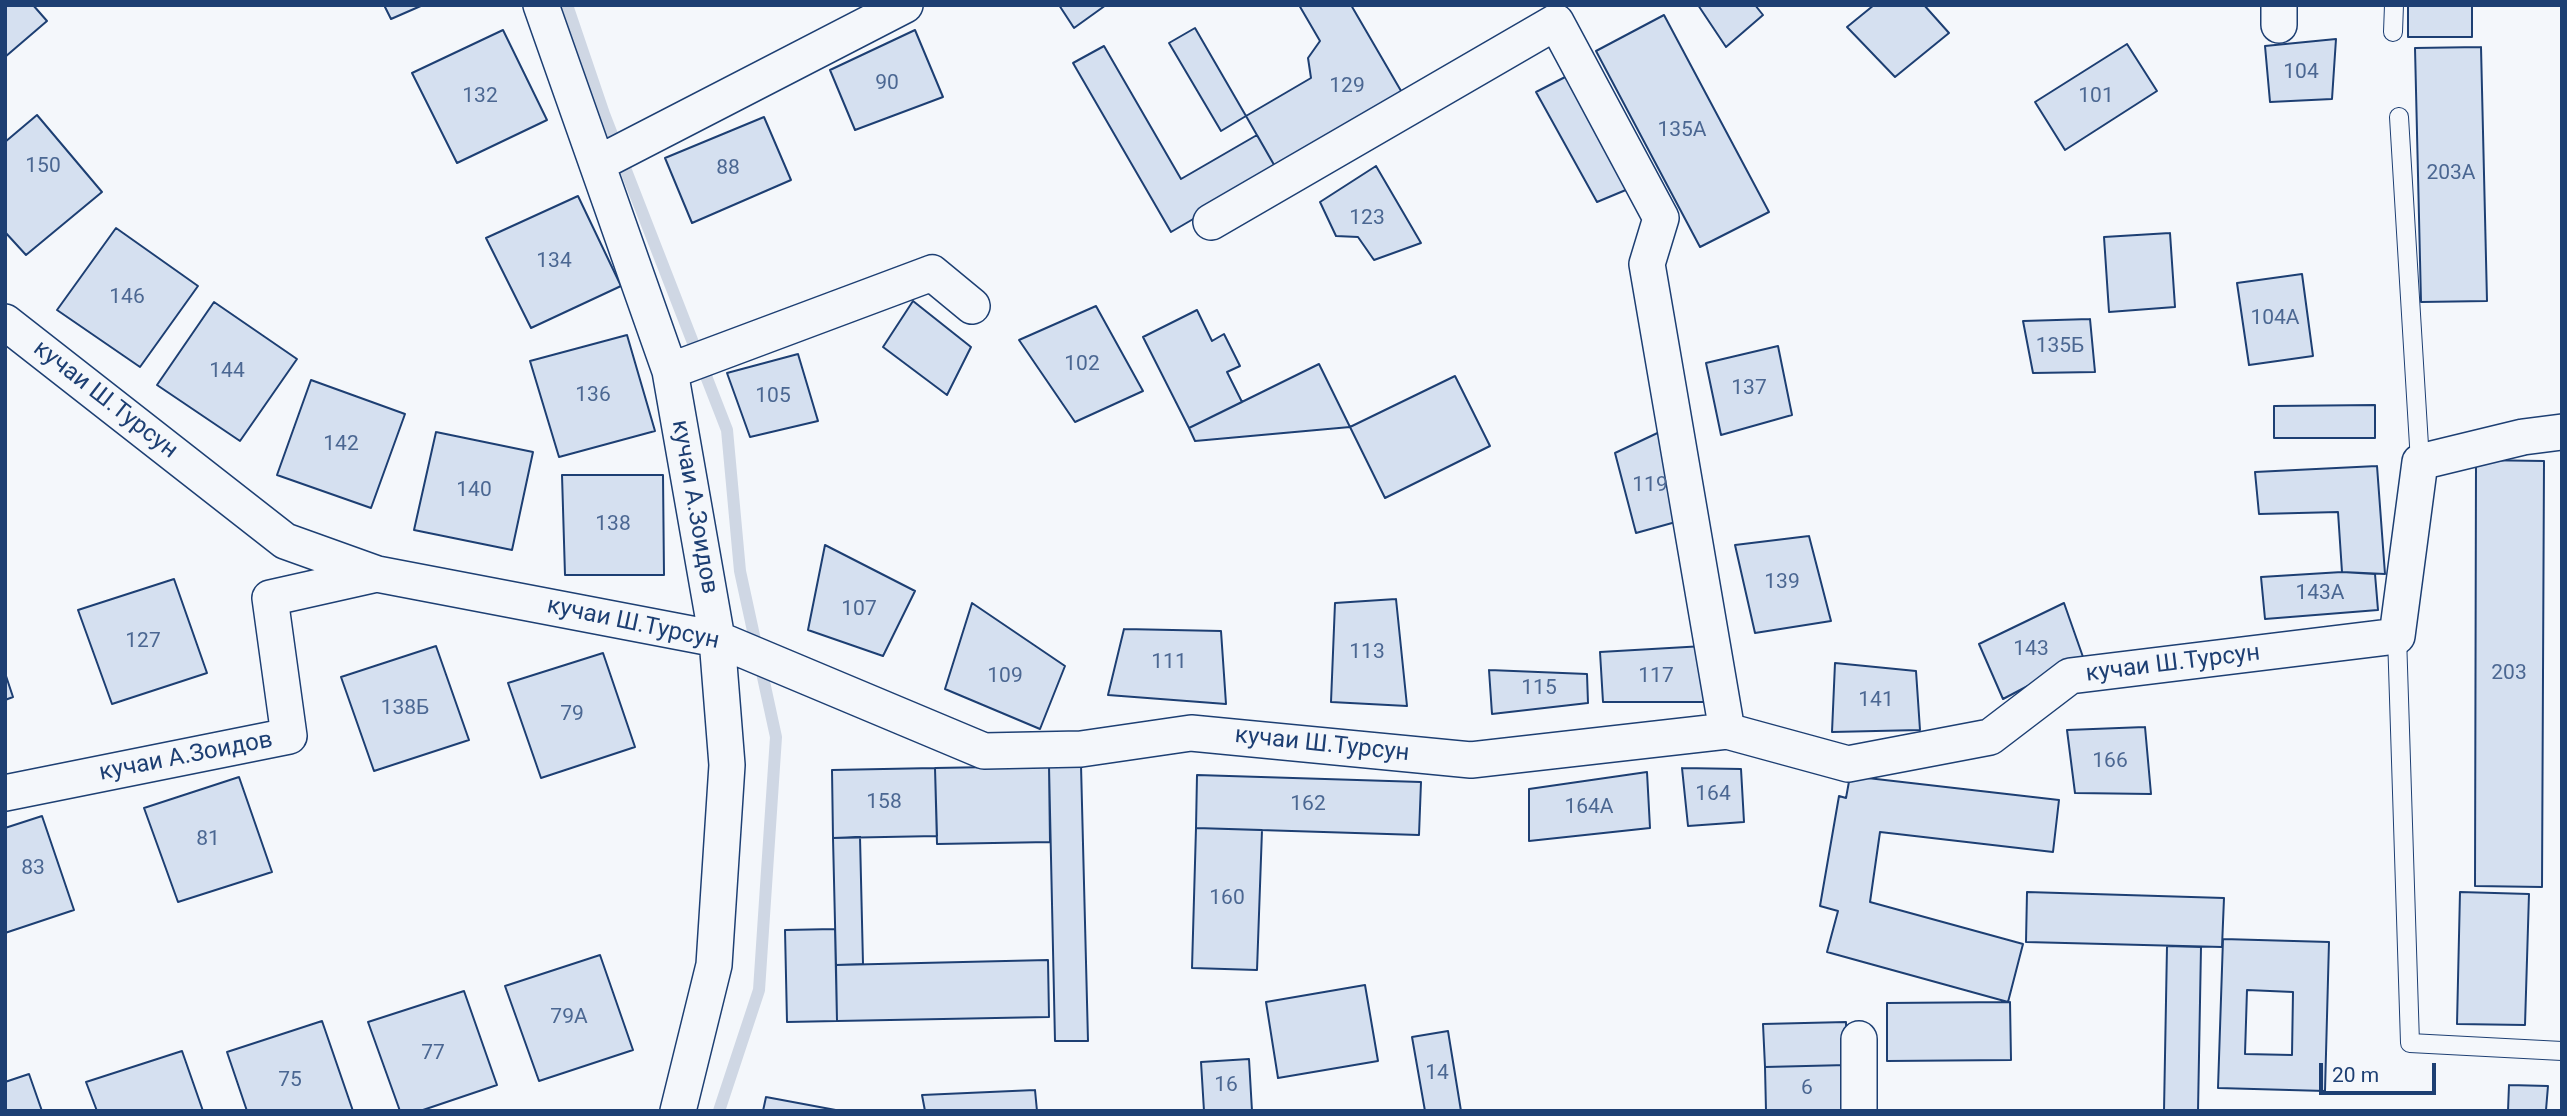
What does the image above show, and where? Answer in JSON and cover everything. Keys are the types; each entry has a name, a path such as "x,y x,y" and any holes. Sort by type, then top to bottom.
{"street":[{"name":"кучаи А.Зоидов","path":"541,5 612,156 670,371 730,644 727,765 714,965 678,1111"},
{"path":"612,156 905,5"},
{"path":"1211,222 1556,22 1661,218 1647,264 1727,731"},
{"path":"670,371 932,273 972,306"},
{"name":"кучаи Ш.Турсун","path":"5,322 285,541 377,574 730,644 984,751 1081,749 1191,733 1471,760 1727,731 1848,764 1990,737 2070,676 2397,636"},
{"path":"2397,636 2420,462 2523,437 2562,432"},
{"name":"кучаи А.Зоидов","path":"5,793 289,736 270,598 377,574"},
{"path":"1859,1039 1859,1111"}],"lane":[{"path":"2393,5 2393,32"},
{"path":"2399,117 2420,462"},
{"path":"2397,636 2410,1043 2562,1051"}],"building":[{"path":"5,5 33,5 47,21 5,57"},
{"path":"384,5 423,5 391,19"},
{"path":"1059,5 1106,5 1074,28"},
{"path":"1299,5 1351,5 1404,96 1277,170 1246,116 1311,78 1308,58 1320,41"},
{"path":"1698,5 1755,5 1763,15 1726,47"},
{"path":"1874,5 1924,5 1949,33 1895,77 1847,27"},
{"path":"2408,5 2472,5 2472,37 2408,37"},
{"path":"1664,15 1769,212 1700,247 1596,51"},
{"path":"1195,28 1246,116 1221,131 1169,43"},
{"path":"503,30 547,120 457,163 412,73"},
{"path":"915,30 943,97 855,130 830,70"},
{"path":"2336,39 2332,99 2270,102 2265,46"},
{"path":"2127,44 2157,91 2065,150 2035,102"},
{"path":"1104,46 1181,179 1257,135 1277,170 1171,232 1073,63"},
{"path":"2481,47 2487,301 2421,302 2415,48"},
{"path":"1571,74 1633,187 1597,202 1536,92"},
{"path":"37,115 102,192 26,255 5,232 5,142"},
{"path":"764,117 791,180 692,223 665,158"},
{"path":"1376,166 1421,243 1374,260 1358,237 1336,236 1320,202"},
{"path":"578,196 621,286 531,328 486,238"},
{"path":"116,228 198,286 140,367 57,310"},
{"path":"2170,233 2175,307 2109,312 2104,237"},
{"path":"2302,274 2313,356 2249,365 2237,283"},
{"path":"913,301 971,347 947,395 883,347"},
{"path":"214,302 297,359 240,441 157,385"},
{"path":"1096,306 1143,391 1075,422 1019,340"},
{"path":"1197,310 1212,341 1224,334 1240,366 1227,372 1242,402 1189,428 1143,337"},
{"path":"2090,319 2095,372 2033,373 2023,321"},
{"path":"627,335 655,431 559,457 530,361"},
{"path":"1778,346 1792,415 1721,435 1706,363"},
{"path":"798,354 818,421 750,437 727,373"},
{"path":"1319,364 1350,427 1195,441 1189,428"},
{"path":"1455,376 1490,446 1385,498 1350,427"},
{"path":"311,380 405,414 371,508 277,475"},
{"path":"2375,405 2375,438 2274,438 2274,406"},
{"path":"1666,429 1683,520 1636,533 1615,453"},
{"path":"436,432 533,452 512,550 414,530"},
{"path":"2476,460 2544,461 2542,887 2475,886"},
{"path":"2377,466 2385,574 2342,572 2338,512 2259,514 2255,472"},
{"path":"562,475 663,475 664,575 565,575"},
{"path":"1809,536 1831,621 1755,633 1735,545"},
{"path":"825,545 915,591 883,656 808,630"},
{"path":"2342,572 2375,574 2378,610 2265,619 2261,577"},
{"path":"174,579 207,673 112,704 78,610"},
{"path":"1396,599 1407,706 1331,702 1335,603"},
{"path":"972,603 1065,666 1040,729 945,689"},
{"path":"2064,603 2083,657 2003,699 1979,644"},
{"path":"1124,629 1221,631 1226,704 1108,695"},
{"path":"436,646 469,740 374,771 341,677"},
{"path":"1704,646 1714,702 1603,702 1600,652"},
{"path":"603,653 635,747 541,778 508,683"},
{"path":"1835,663 1916,671 1920,730 1832,732"},
{"path":"1489,670 1587,674 1588,703 1492,714"},
{"path":"5,673 13,697 5,700"},
{"path":"2145,727 2151,794 2075,793 2067,730"},
{"path":"1081,765 1088,1041 1055,1041 1049,766"},
{"path":"1049,766 1050,842 937,844 935,768"},
{"path":"935,768 937,836 833,838 832,770"},
{"path":"1682,768 1741,769 1744,822 1688,826"},
{"path":"1647,772 1650,828 1529,841 1529,789"},
{"path":"1197,775 1421,782 1419,835 1196,828"},
{"path":"1850,776 2059,800 2053,852 1880,832 1870,902 2023,944 2008,1002 1827,952 1838,911 1820,906 1839,796 1846,798"},
{"path":"239,777 272,872 178,902 144,808"},
{"path":"42,816 74,910 5,933 5,828"},
{"path":"1196,828 1262,830 1257,970 1192,968"},
{"path":"860,837 863,964 836,965 833,838"},
{"path":"2027,892 2224,898 2222,947 2026,942"},
{"path":"2460,892 2529,894 2525,1025 2457,1024"},
{"path":"835,929 837,1021 787,1022 785,930"},
{"path":"2223,939 2329,942 2325,1091 2218,1088","holes":["2247,990 2293,992 2292,1055 2245,1054"]},
{"path":"2167,946 2201,947 2198,1111 2164,1111"},
{"path":"600,955 633,1050 539,1081 505,986"},
{"path":"1048,960 1049,1017 837,1021 836,965"},
{"path":"1365,985 1378,1061 1278,1078 1266,1002"},
{"path":"464,991 497,1085 420,1111 400,1111 368,1022"},
{"path":"2010,1002 2011,1060 1887,1061 1887,1003"},
{"path":"322,1021 353,1111 247,1111 227,1052"},
{"path":"1846,1022 1847,1065 1765,1067 1763,1024"},
{"path":"1448,1031 1461,1111 1425,1111 1412,1037"},
{"path":"182,1051 203,1111 97,1111 86,1082"},
{"path":"1249,1059 1252,1111 1204,1111 1201,1062"},
{"path":"1847,1065 1848,1111 1766,1111 1765,1067"},
{"path":"29,1074 42,1111 5,1111 5,1082"},
{"path":"2509,1085 2548,1086 2546,1110 2562,1111 2508,1111"},
{"path":"1035,1090 1037,1111 925,1111 922,1095"},
{"path":"766,1097 841,1111 763,1111"}],"waterway":[{"path":"567,5 604,114 727,430 740,571 776,737 759,990 719,1111"}]}
